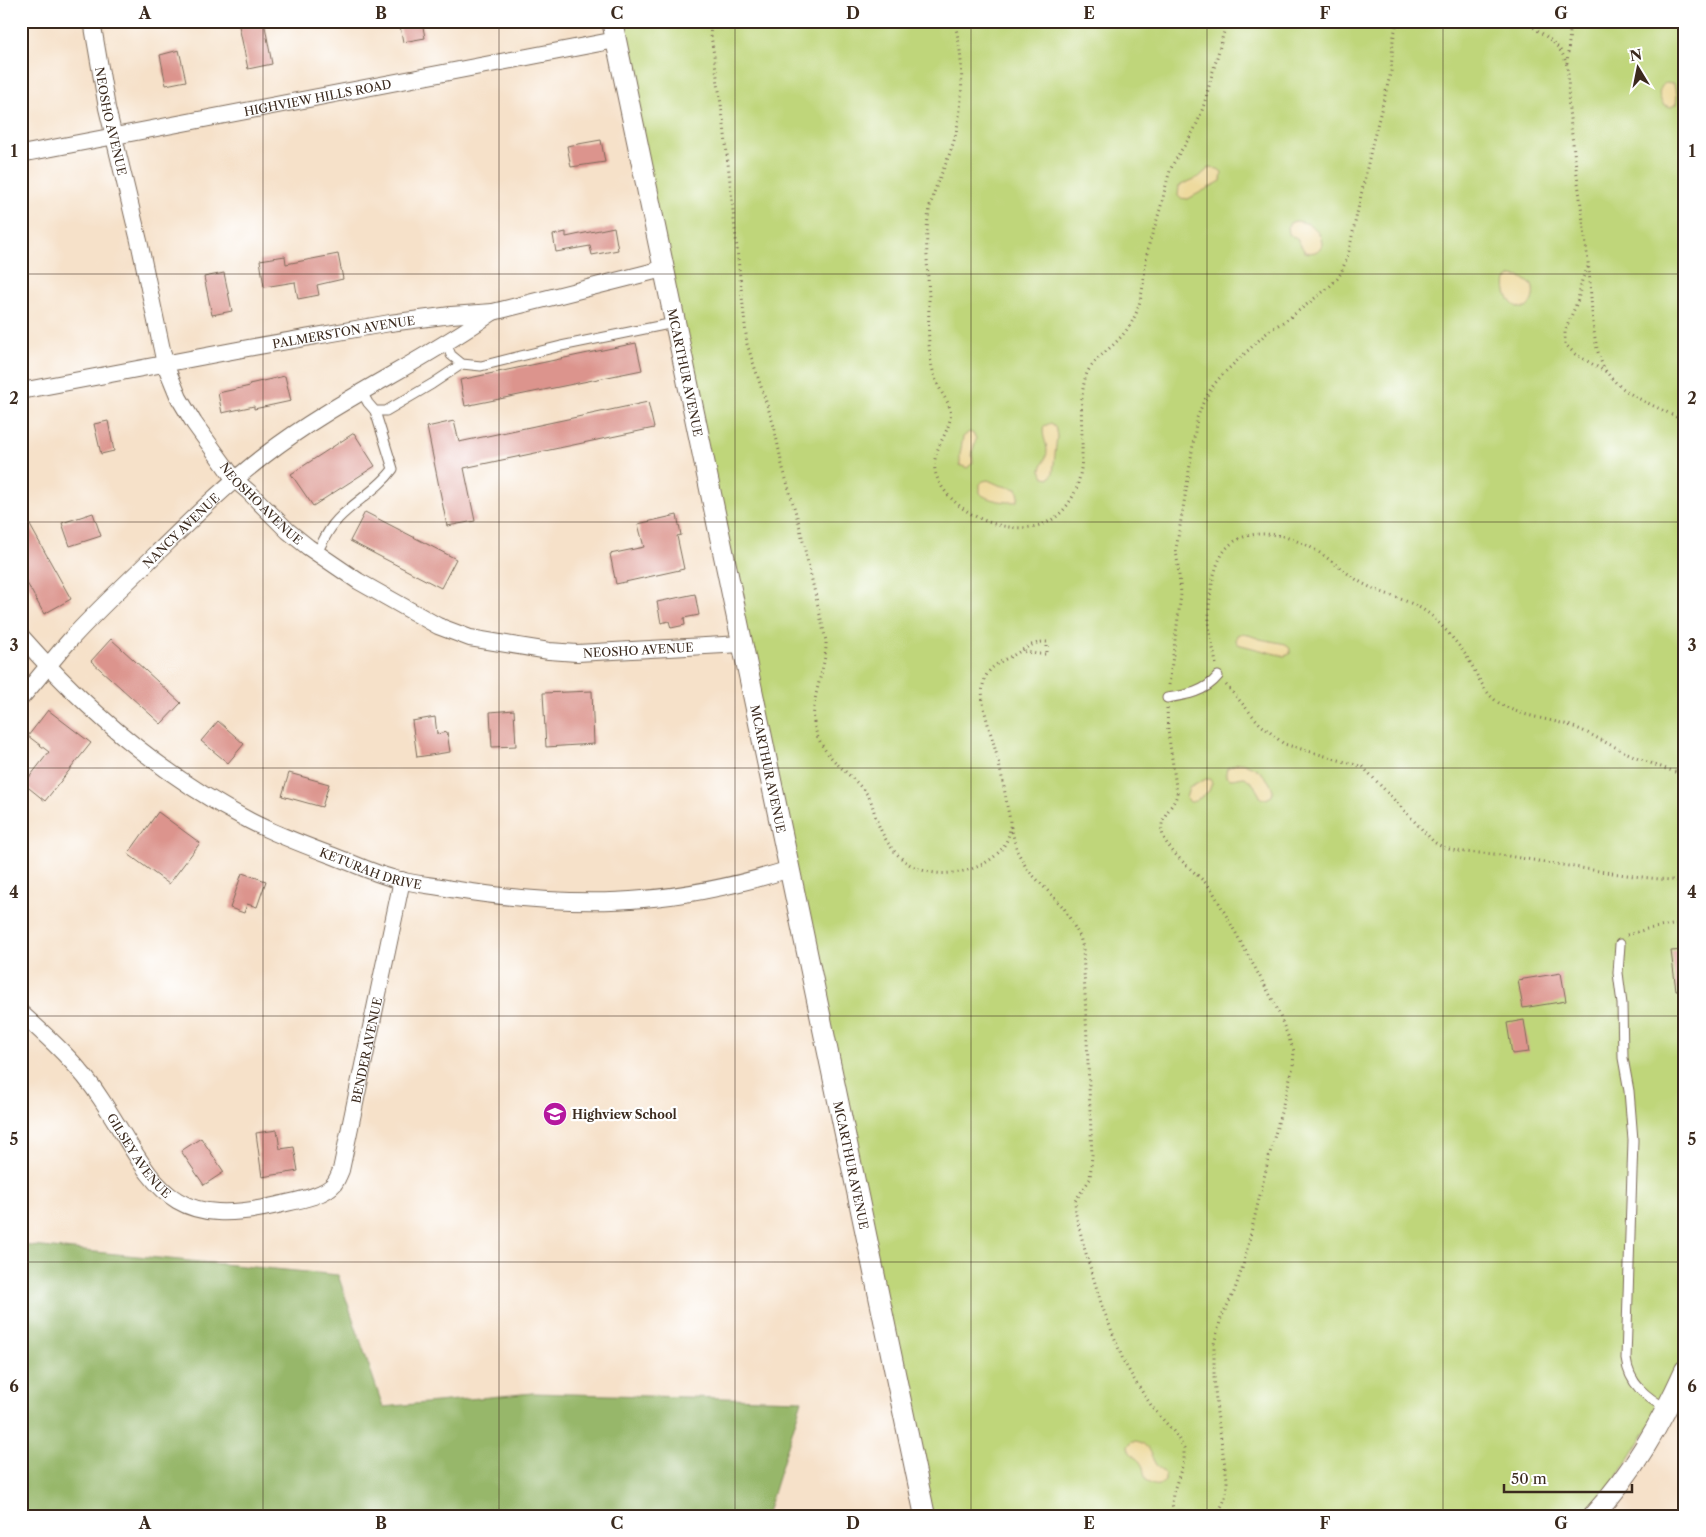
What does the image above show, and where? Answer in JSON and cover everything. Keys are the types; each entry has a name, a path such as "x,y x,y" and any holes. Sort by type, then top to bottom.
{"street":[{"name":"NEOSHO AVENUE","path":"92,21 107,108 139,241 165,364 179,398 194,423 235,480 288,531 358,581 438,626 485,642 549,652 577,653 742,644"},
{"name":"HIGHVIEW HILLS ROAD","path":"21,154 614,30"},
{"name":"MCARTHUR AVENUE","path":"614,30 925,1516"},
{"name":"PALMERSTON AVENUE","path":"21,391 390,323 493,312 663,269"},
{"name":"NANCY AVENUE","path":"21,698 70,640 101,608 235,480 290,437 446,343 493,312"},
{"name":"KETURAH DRIVE","path":"21,636 68,687 151,759 225,808 288,838 392,878 516,897 616,901 642,900 695,892 760,878 790,869"},
{"name":"BENDER AVENUE","path":"301,1199 322,1193 328,1189 334,1184 341,1170 402,880"},
{"name":"GILSEY AVENUE","path":"21,1013 56,1044 87,1080 101,1099 140,1163 163,1191 172,1198 192,1208 222,1213 252,1211 301,1199"},
{"path":"1593,1516 1632,1469 1667,1409 1685,1370"}],"lane":[{"path":"446,343 451,355 462,364 481,366 561,346 674,323"},
{"path":"375,411 386,411 462,364"},
{"path":"317,553 327,533 337,520 385,480 394,469 375,411 362,392"},
{"path":"1167,698 1198,692 1210,685 1218,676"},
{"path":"1620,944 1618,973 1622,1004 1623,1058 1629,1091 1632,1140 1626,1359 1630,1377 1640,1391 1667,1409"}],"path":[{"path":"709,21 724,125 747,344 774,426 826,640 825,656 815,696 814,709 814,724 821,745 825,752 870,798 881,829 890,847 909,864 920,869 930,872 956,873 984,864 998,853 1005,844 1011,826"},
{"path":"954,21 961,65 958,120 952,148 933,196 927,233 930,355 934,376 951,411 936,454 934,466 938,483 969,513 993,523 1027,528 1046,523 1055,518 1064,510 1076,488 1082,462 1080,415 1087,372 1092,364 1124,334 1132,323 1137,311 1149,242 1171,169 1198,123 1221,49 1227,21"},
{"path":"1214,1516 1222,1506 1227,1489 1227,1479 1216,1404 1214,1344 1221,1318 1234,1292 1243,1266 1293,1067 1294,1051 1275,1004 1212,890 1206,881 1169,847 1162,834 1162,822 1177,793 1167,724 1167,698 1181,593 1176,549 1197,418 1212,387 1222,375 1270,330 1288,319 1328,288 1341,273 1348,255 1390,72 1397,21"},
{"path":"1526,21 1555,44 1560,50 1567,66"},
{"path":"1572,21 1567,66 1568,106 1598,350 1609,374 1628,393 1678,418 1685,424"},
{"path":"1588,266 1565,331 1565,344 1575,354 1609,374"},
{"path":"1678,418 1685,414"},
{"path":"1685,775 1618,748 1571,726 1520,712 1499,703 1492,698 1464,653 1431,615 1415,605 1369,587 1317,551 1286,537 1272,534 1248,536 1230,545 1224,552 1213,580 1209,623 1218,676 1260,724 1278,740 1292,747 1363,767 1434,842 1441,847 1455,851 1494,854 1648,879 1685,881"},
{"path":"1022,651 1048,654 1048,646 1046,642 1037,642 995,666 986,676 983,685 984,708 1002,772 1017,851 1027,869 1064,908 1080,937 1083,948 1092,1155 1090,1179 1075,1201 1076,1215 1092,1277 1112,1336 1124,1362 1153,1408 1175,1432 1184,1448 1184,1461 1173,1493 1172,1504 1175,1516"},
{"path":"1620,944 1624,936 1647,929 1685,923"}],"green space":[{"path":"612,21 1685,21 1685,1370 1593,1516 925,1516"},
{"path":"21,1245 338,1275 383,1407 533,1393 802,1400 766,1516 21,1516"}],"sand":[{"path":"1665,83 1673,84 1677,94 1676,104 1671,107 1664,105 1660,99 1660,91"},
{"path":"1209,168 1218,169 1222,172 1221,181 1188,199 1178,196 1179,186 1199,177"},
{"path":"1295,221 1305,223 1317,230 1322,244 1318,251 1305,252 1297,239 1289,234 1288,226"},
{"path":"1511,276 1521,277 1532,285 1533,298 1526,308 1516,306 1509,300 1505,285 1506,280"},
{"path":"1051,423 1055,426 1057,436 1053,473 1050,478 1044,477 1041,470 1047,451 1043,433 1044,426"},
{"path":"969,432 974,434 976,439 972,453 973,463 967,468 960,465 960,454 963,437"},
{"path":"988,480 999,485 1017,489 1019,496 1017,501 997,501 987,498 980,493 980,484"},
{"path":"1243,633 1260,639 1286,644 1290,649 1290,654 1284,656 1238,644 1236,640 1237,635"},
{"path":"1238,763 1250,765 1260,771 1271,785 1273,790 1272,796 1266,799 1261,798 1254,785 1245,777 1228,778 1227,768"},
{"path":"1206,779 1210,779 1212,783 1209,791 1198,800 1190,802 1186,798 1189,788"},
{"path":"1133,1441 1146,1446 1154,1462 1165,1475 1165,1481 1156,1485 1147,1481 1142,1465 1129,1451 1128,1445"}],"building":[{"path":"238,21 264,21 272,64 248,69"},
{"path":"399,21 422,21 425,38 403,42"},
{"path":"179,50 186,81 166,85 160,55"},
{"path":"601,140 605,162 571,167 567,146"},
{"path":"614,227 618,250 592,255 590,246 556,252 553,235 566,232 566,237"},
{"path":"338,254 343,279 317,285 319,295 298,299 295,282 264,287 260,260 285,256 286,264"},
{"path":"224,273 232,311 212,315 204,277"},
{"path":"636,343 642,370 465,406 460,380"},
{"path":"285,376 291,401 254,409 254,406 222,413 218,393"},
{"path":"648,402 654,428 464,468 475,521 447,526 427,427 454,421 459,442"},
{"path":"108,421 114,451 101,454 94,424"},
{"path":"354,433 375,466 313,506 291,474"},
{"path":"21,509 71,599 44,614 21,572"},
{"path":"365,512 456,559 441,588 350,541"},
{"path":"93,513 101,536 70,546 62,523"},
{"path":"677,515 681,535 677,536 684,569 616,584 610,554 644,547 638,524"},
{"path":"695,594 699,615 684,618 685,625 671,628 669,621 661,623 657,602"},
{"path":"111,639 181,703 161,724 91,661"},
{"path":"592,691 594,744 546,747 543,693"},
{"path":"48,710 91,743 45,801 24,784 49,752 28,736"},
{"path":"514,710 516,746 492,747 490,712"},
{"path":"435,717 437,734 447,732 450,752 417,757 412,721"},
{"path":"218,721 244,744 228,763 201,741"},
{"path":"289,773 329,784 322,807 282,796"},
{"path":"158,812 200,843 169,884 128,854"},
{"path":"242,873 266,881 257,907 247,904 244,913 230,908"},
{"path":"1685,950 1685,990 1676,990 1671,951"},
{"path":"1561,973 1566,1001 1523,1008 1518,980"},
{"path":"1524,1020 1529,1052 1512,1054 1507,1023"},
{"path":"277,1130 280,1149 294,1147 298,1171 262,1177 256,1133"},
{"path":"201,1138 224,1172 204,1185 181,1151"}],"place":[{"name":"Highview School","path":"555,1114"}]}
